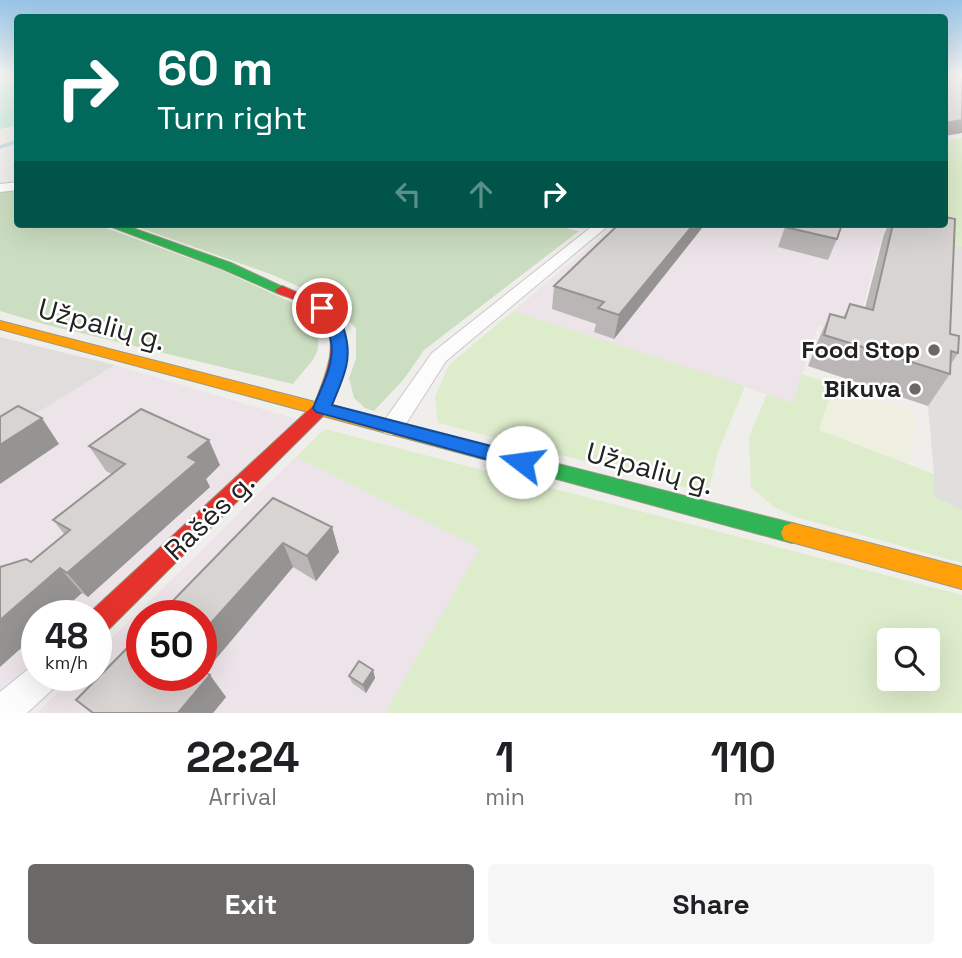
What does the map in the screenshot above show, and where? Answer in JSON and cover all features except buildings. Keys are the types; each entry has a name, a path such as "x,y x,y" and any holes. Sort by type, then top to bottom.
{"main road":[{"path":"121,228 227,266 322,308 333,320 341,350 338,368 322,408"},
{"name":"Užpalių g.","path":"0,324 962,578"},
{"name":"Rašės g.","path":"112,609 322,408"}],"street":[{"path":"392,427 439,358 598,228"},
{"path":"2,713 26,691"}],"shaded area":[{"path":"576,228 943,228 941,241 884,229 855,336 818,326 793,403 513,311 603,235"},
{"path":"940,242 962,247 962,510 933,496 934,474 928,406"},
{"path":"0,337 115,365 0,436"},
{"path":"115,365 303,421 112,600 21,600 21,686 0,705 0,436"},
{"path":"296,457 481,548 385,713 37,713 60,691 112,691 112,638 126,624 126,691 217,691 217,600 151,600"}],"green space":[{"path":"0,107 14,107 14,126 0,129"},
{"path":"962,138 962,247 940,242 943,228 948,228 948,140"},
{"path":"14,189 14,228 106,228 219,269 315,313 318,346 314,358 293,384 47,325 0,311 0,190"},
{"path":"140,228 565,228 579,231 424,350 404,379 374,411 365,408 354,398 349,378 356,359 356,328 326,299 273,275"},
{"path":"513,311 745,386 718,452 708,493 438,423 435,397 449,365"},
{"path":"801,374 833,384 819,430 934,474 933,496 962,510 962,563 793,516 774,507 751,487 749,437 767,394 793,403"},
{"path":"833,384 916,413 910,464 819,430"},
{"path":"325,429 962,595 962,713 385,713 480,548 296,457"}],"waterway":[{"path":"0,147 14,142"}],"traffic: fast":[{"path":"121,228 227,266 282,290"},
{"path":"483,452 792,533"}],"traffic: slow":[{"path":"0,325 483,452"},
{"path":"792,533 962,578"}],"traffic: jam":[{"path":"112,609 322,408 339,357 337,333 322,308 282,290"}],"place":[{"name":"Food Stop","path":"934,350"},
{"name":"Bikuva","path":"915,389"}],"route":[{"path":"322,308 333,320 339,334 341,350 338,368 322,408 522,462"}]}
